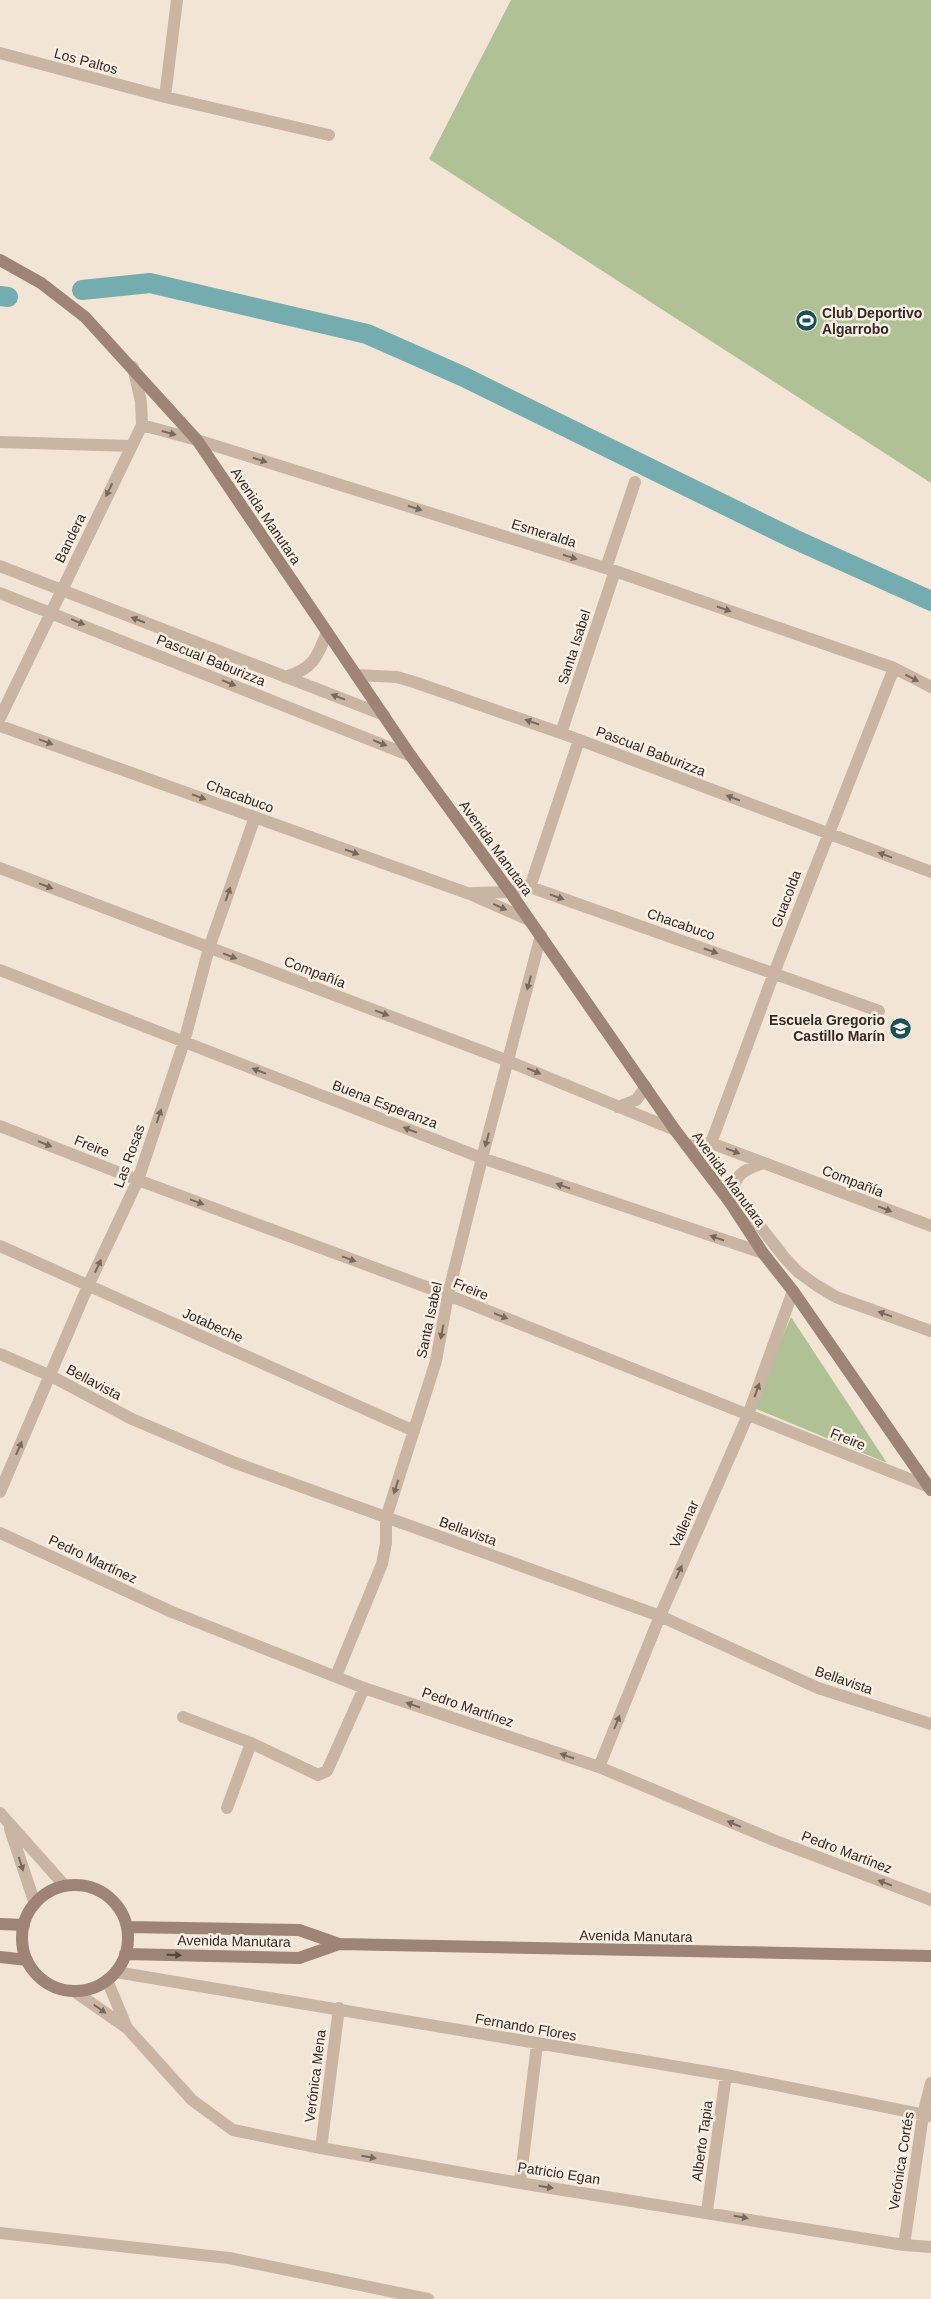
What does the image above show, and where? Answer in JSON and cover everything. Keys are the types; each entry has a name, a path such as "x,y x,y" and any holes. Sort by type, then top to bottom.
{"main road":[{"name":"Avenida Manutara","path":"0,260 41,283 85,317 133,367 197,440 411,756 510,892 675,1130 729,1201 763,1253 792,1291 930,1489"},
{"path":"65,1886 88,1887 109,1897 124,1916 127,1927 128,1939 125,1954 112,1976 86,1990 62,1989 41,1978 27,1960 23,1948 24,1925 34,1904 43,1896 65,1886"},
{"path":"0,1924 24,1925"},
{"name":"Avenida Manutara","path":"127,1927 299,1930 339,1944 931,1956"},
{"name":"Avenida Manutara","path":"125,1954 299,1958 339,1944"},
{"path":"0,1957 27,1960"}],"street":[{"path":"164,97 177,0"},
{"name":"Los Paltos","path":"0,53 164,97 329,136"},
{"path":"133,367 141,402 142,425"},
{"name":"Esmeralda","path":"142,425 197,440 611,569 894,668 931,687"},
{"name":"Bandera","path":"0,718 142,425"},
{"path":"0,442 131,446"},
{"name":"Santa Isabel","path":"561,733 611,569 635,482"},
{"name":"Pascual Baburizza","path":"0,566 384,715"},
{"name":"Pascual Baburizza","path":"0,593 52,612 411,756"},
{"name":"Pascual Baburizza","path":"285,677 300,672 317,658 327,632"},
{"name":"Guacolda","path":"712,1144 774,973 894,668"},
{"name":"Pascual Baburizza","path":"356,675 397,677 561,733 931,872"},
{"name":"Chacabuco","path":"0,726 470,894 529,920"},
{"path":"530,887 579,740"},
{"name":"Las Rosas","path":"0,1492 88,1286 138,1180 184,1042 209,948 255,817"},
{"name":"Compañía","path":"0,868 508,1060 675,1130"},
{"name":"Chacabuco","path":"470,894 510,892 530,887 879,1011"},
{"name":"Santa Isabel","path":"336,1676 382,1564 386,1543 386,1518 436,1361 448,1295 541,936"},
{"name":"Buena Esperanza","path":"0,970 482,1158 763,1253"},
{"path":"618,1107 636,1100 646,1087"},
{"name":"Freire","path":"0,1126 138,1180 448,1295 930,1489"},
{"name":"Compañía","path":"686,1145 712,1144 931,1226"},
{"path":"764,1163 742,1171 732,1188 729,1201 742,1206 749,1212 788,1262 816,1285 836,1297 931,1331"},
{"name":"Jotabeche","path":"0,1246 414,1431"},
{"name":"Vallenar","path":"599,1767 660,1616 748,1415 792,1291"},
{"name":"Bellavista","path":"0,1354 50,1376 132,1419 233,1462 660,1616 818,1688 931,1724"},
{"name":"Pedro Martínez","path":"0,1533 172,1612 364,1688 599,1767 776,1841 931,1900"},
{"path":"183,1717 251,1743 318,1774 322,1774 327,1771 364,1688"},
{"path":"227,1808 251,1743"},
{"path":"0,1813 65,1886"},
{"path":"8,1824 34,1904"},
{"path":"112,1976 127,2028"},
{"name":"Fernando Flores","path":"112,1976 339,2008 537,2045 726,2075 927,2115"},
{"path":"74,1990 127,2028"},
{"name":"Verónica Mena","path":"321,2148 339,2008"},
{"name":"Patricio Egan","path":"127,2028 192,2100 233,2130 321,2148 520,2182 904,2245 931,2247"},
{"path":"520,2182 537,2045"},
{"name":"Alberto Tapia","path":"707,2212 726,2075"},
{"name":"Verónica Cortés","path":"904,2245 931,2083"},
{"path":"0,2233 229,2258 428,2299"}],"green space":[{"name":"Club Deportivo Algarrobo","path":"511,0 931,0 931,483 429,159"},
{"path":"791,1317 887,1463 752,1407"}],"waterway":[{"path":"82,290 150,283 367,334 462,376 794,539 931,601"},
{"path":"0,296 8,297"}],"place":[{"name":"Club Deportivo Algarrobo","path":"806,321"},
{"name":"Escuela Gregorio Castillo Marín","path":"901,1028"}]}
